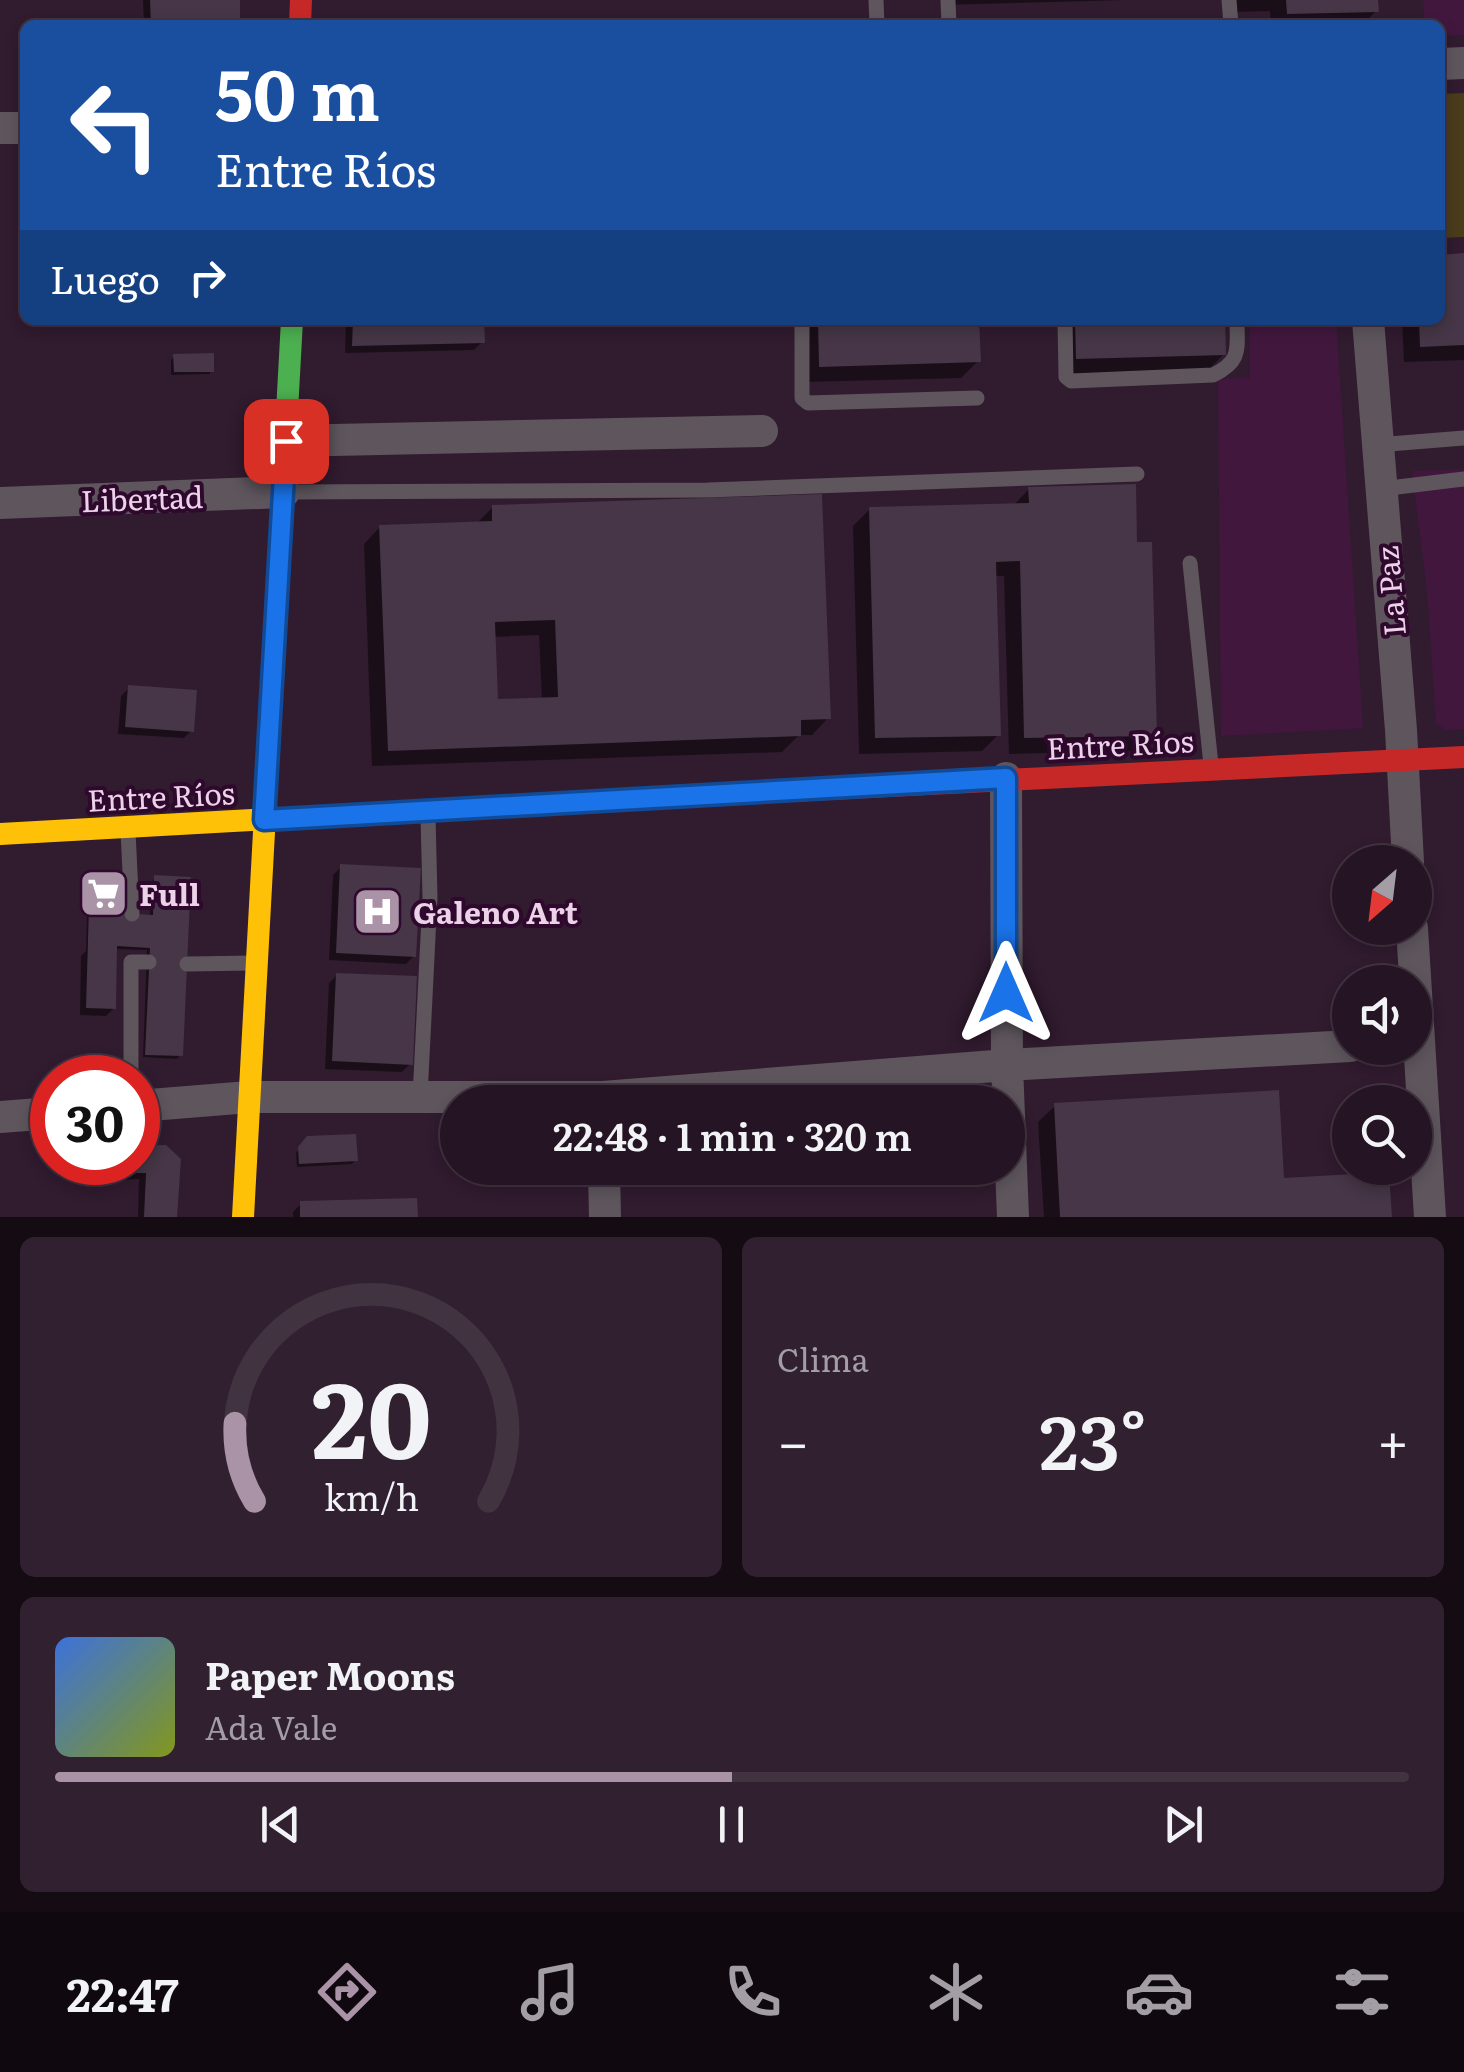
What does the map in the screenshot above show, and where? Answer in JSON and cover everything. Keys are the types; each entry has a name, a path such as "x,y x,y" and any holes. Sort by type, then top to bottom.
{"street":[{"path":"244,1217 292,325"},
{"name":"La Paz","path":"1368,325 1407,845"},
{"path":"286,441 762,431"},
{"name":"Libertad","path":"0,503 284,492"},
{"name":"Entre Ríos","path":"0,834 1006,778 1464,757"},
{"path":"1006,778 1007,1065 1013,1217"},
{"path":"777,1085 1007,1065 1332,1047"},
{"path":"1419,1065 1430,1217"},
{"path":"160,1104 249,1097 440,1097"},
{"path":"0,1117 30,1115"},
{"path":"604,1185 605,1217"}],"lane":[{"path":"802,325 802,398 808,404 977,398"},
{"path":"1065,325 1066,378 1072,381 1213,375 1232,364 1237,351 1237,325"},
{"path":"1378,445 1464,438"},
{"path":"284,492 708,490 1137,474"},
{"path":"1381,489 1464,479"},
{"path":"1190,564 1211,769"},
{"path":"420,1097 430,897 428,811"},
{"path":"128,827 132,914"},
{"path":"131,1055 131,954 149,962"},
{"path":"187,964 256,963"}],"shaded area":[{"path":"1423,0 1464,0 1464,35 1445,36 1445,20 1424,20"},
{"path":"1464,93 1464,237 1445,238 1445,94"},
{"path":"1250,325 1336,325 1363,728 1221,736 1218,379 1250,378"},
{"path":"1464,469 1464,729 1445,730 1436,723 1427,590 1412,471"}],"building":[{"path":"150,0 240,0 240,20 151,20"},
{"path":"1286,0 1378,0 1379,12 1287,14"},
{"path":"1464,253 1464,345 1420,347 1419,325 1445,325 1445,255"},
{"path":"353,325 484,325 485,343 352,346"},
{"path":"818,325 979,325 981,362 819,367"},
{"path":"1075,325 1225,325 1226,355 1076,359"},
{"path":"214,353 214,372 174,372 173,354"},
{"path":"1136,484 1137,542 1152,542 1157,736 1024,738 1020,561 996,562 1001,736 875,738 869,507 1029,503 1028,487"},
{"path":"822,494 831,719 801,720 801,736 388,751 379,525 492,521 492,505","holes":["555,620 558,697 498,699 495,622"]},
{"path":"128,685 197,690 194,732 125,727"},
{"name":"Galeno Art","path":"340,864 421,868 416,957 336,953"},
{"path":"90,871 120,872 119,913 153,915 154,875 191,877 183,1056 145,1055 150,948 117,946 116,1009 86,1008"},
{"name":"Galeno Art","path":"336,973 417,976 413,1065 332,1061"},
{"path":"1279,1090 1284,1178 1332,1175 1332,1185 1390,1185 1392,1217 1060,1217 1054,1103"},
{"path":"356,1134 358,1161 299,1164 298,1147 307,1136"},
{"path":"160,1145 166,1145 181,1159 177,1217 144,1217 145,1185 160,1185"},
{"path":"417,1198 418,1217 300,1217 300,1201"}],"traffic: fast":[{"path":"275,630 292,325"}],"traffic: slow":[{"path":"243,1217 275,630"},
{"path":"0,834 612,800"}],"traffic: jam":[{"path":"300,20 301,0"},
{"path":"612,800 1464,757"}],"place":[{"name":"Full","path":"104,893"},
{"name":"Galeno Art","path":"378,911"}],"route":[{"path":"286,441 264,820 1006,778 1006,993"}]}
